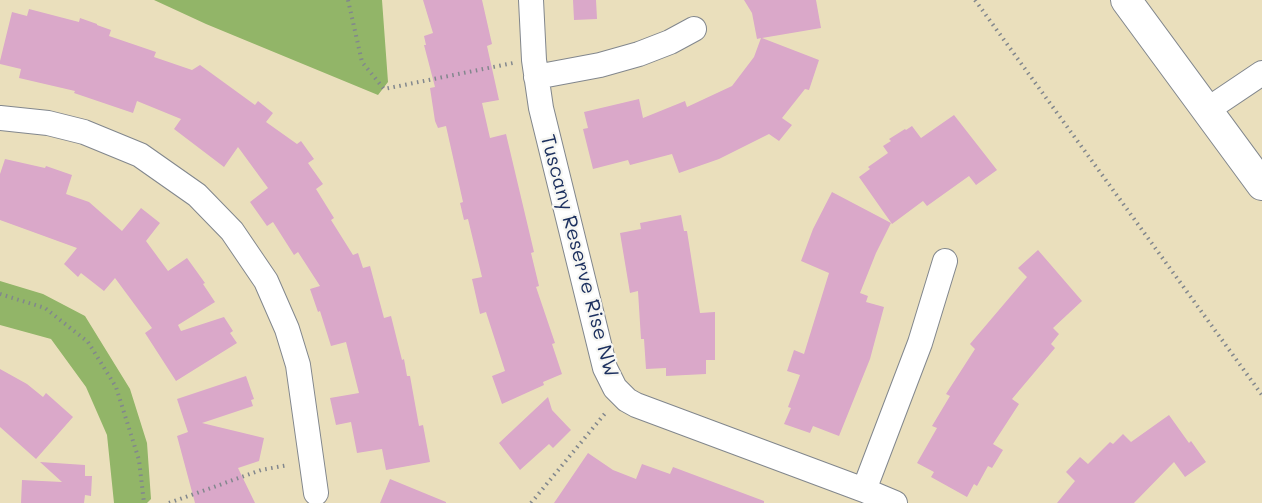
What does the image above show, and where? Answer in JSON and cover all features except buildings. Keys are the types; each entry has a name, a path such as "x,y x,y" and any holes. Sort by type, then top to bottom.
{"street":[{"name":"Tuscany Reserve Rise NW","path":"531,0 535,68 542,108 610,381 620,394 636,405 895,503"},
{"path":"1126,0 1262,185"},
{"path":"535,68 600,65 639,54 670,42 694,29"},
{"path":"1207,110 1262,73"},
{"path":"0,118 26,119 84,132 140,155 197,195 226,225 266,280 287,329 298,365 316,493"},
{"path":"864,490 920,343 945,261"}],"path":[{"path":"348,0 362,62 384,89 535,68"},
{"path":"975,0 1262,395"},
{"path":"0,294 45,308 88,342 116,387 139,460 144,503"},
{"path":"531,503 620,394"},
{"path":"169,503 261,470 311,459"}],"green space":[{"path":"154,0 382,0 388,82 378,95"},
{"path":"0,281 43,294 85,316 130,389 147,443 151,499 147,503 114,503 107,435 86,387 51,339 0,325"}]}
